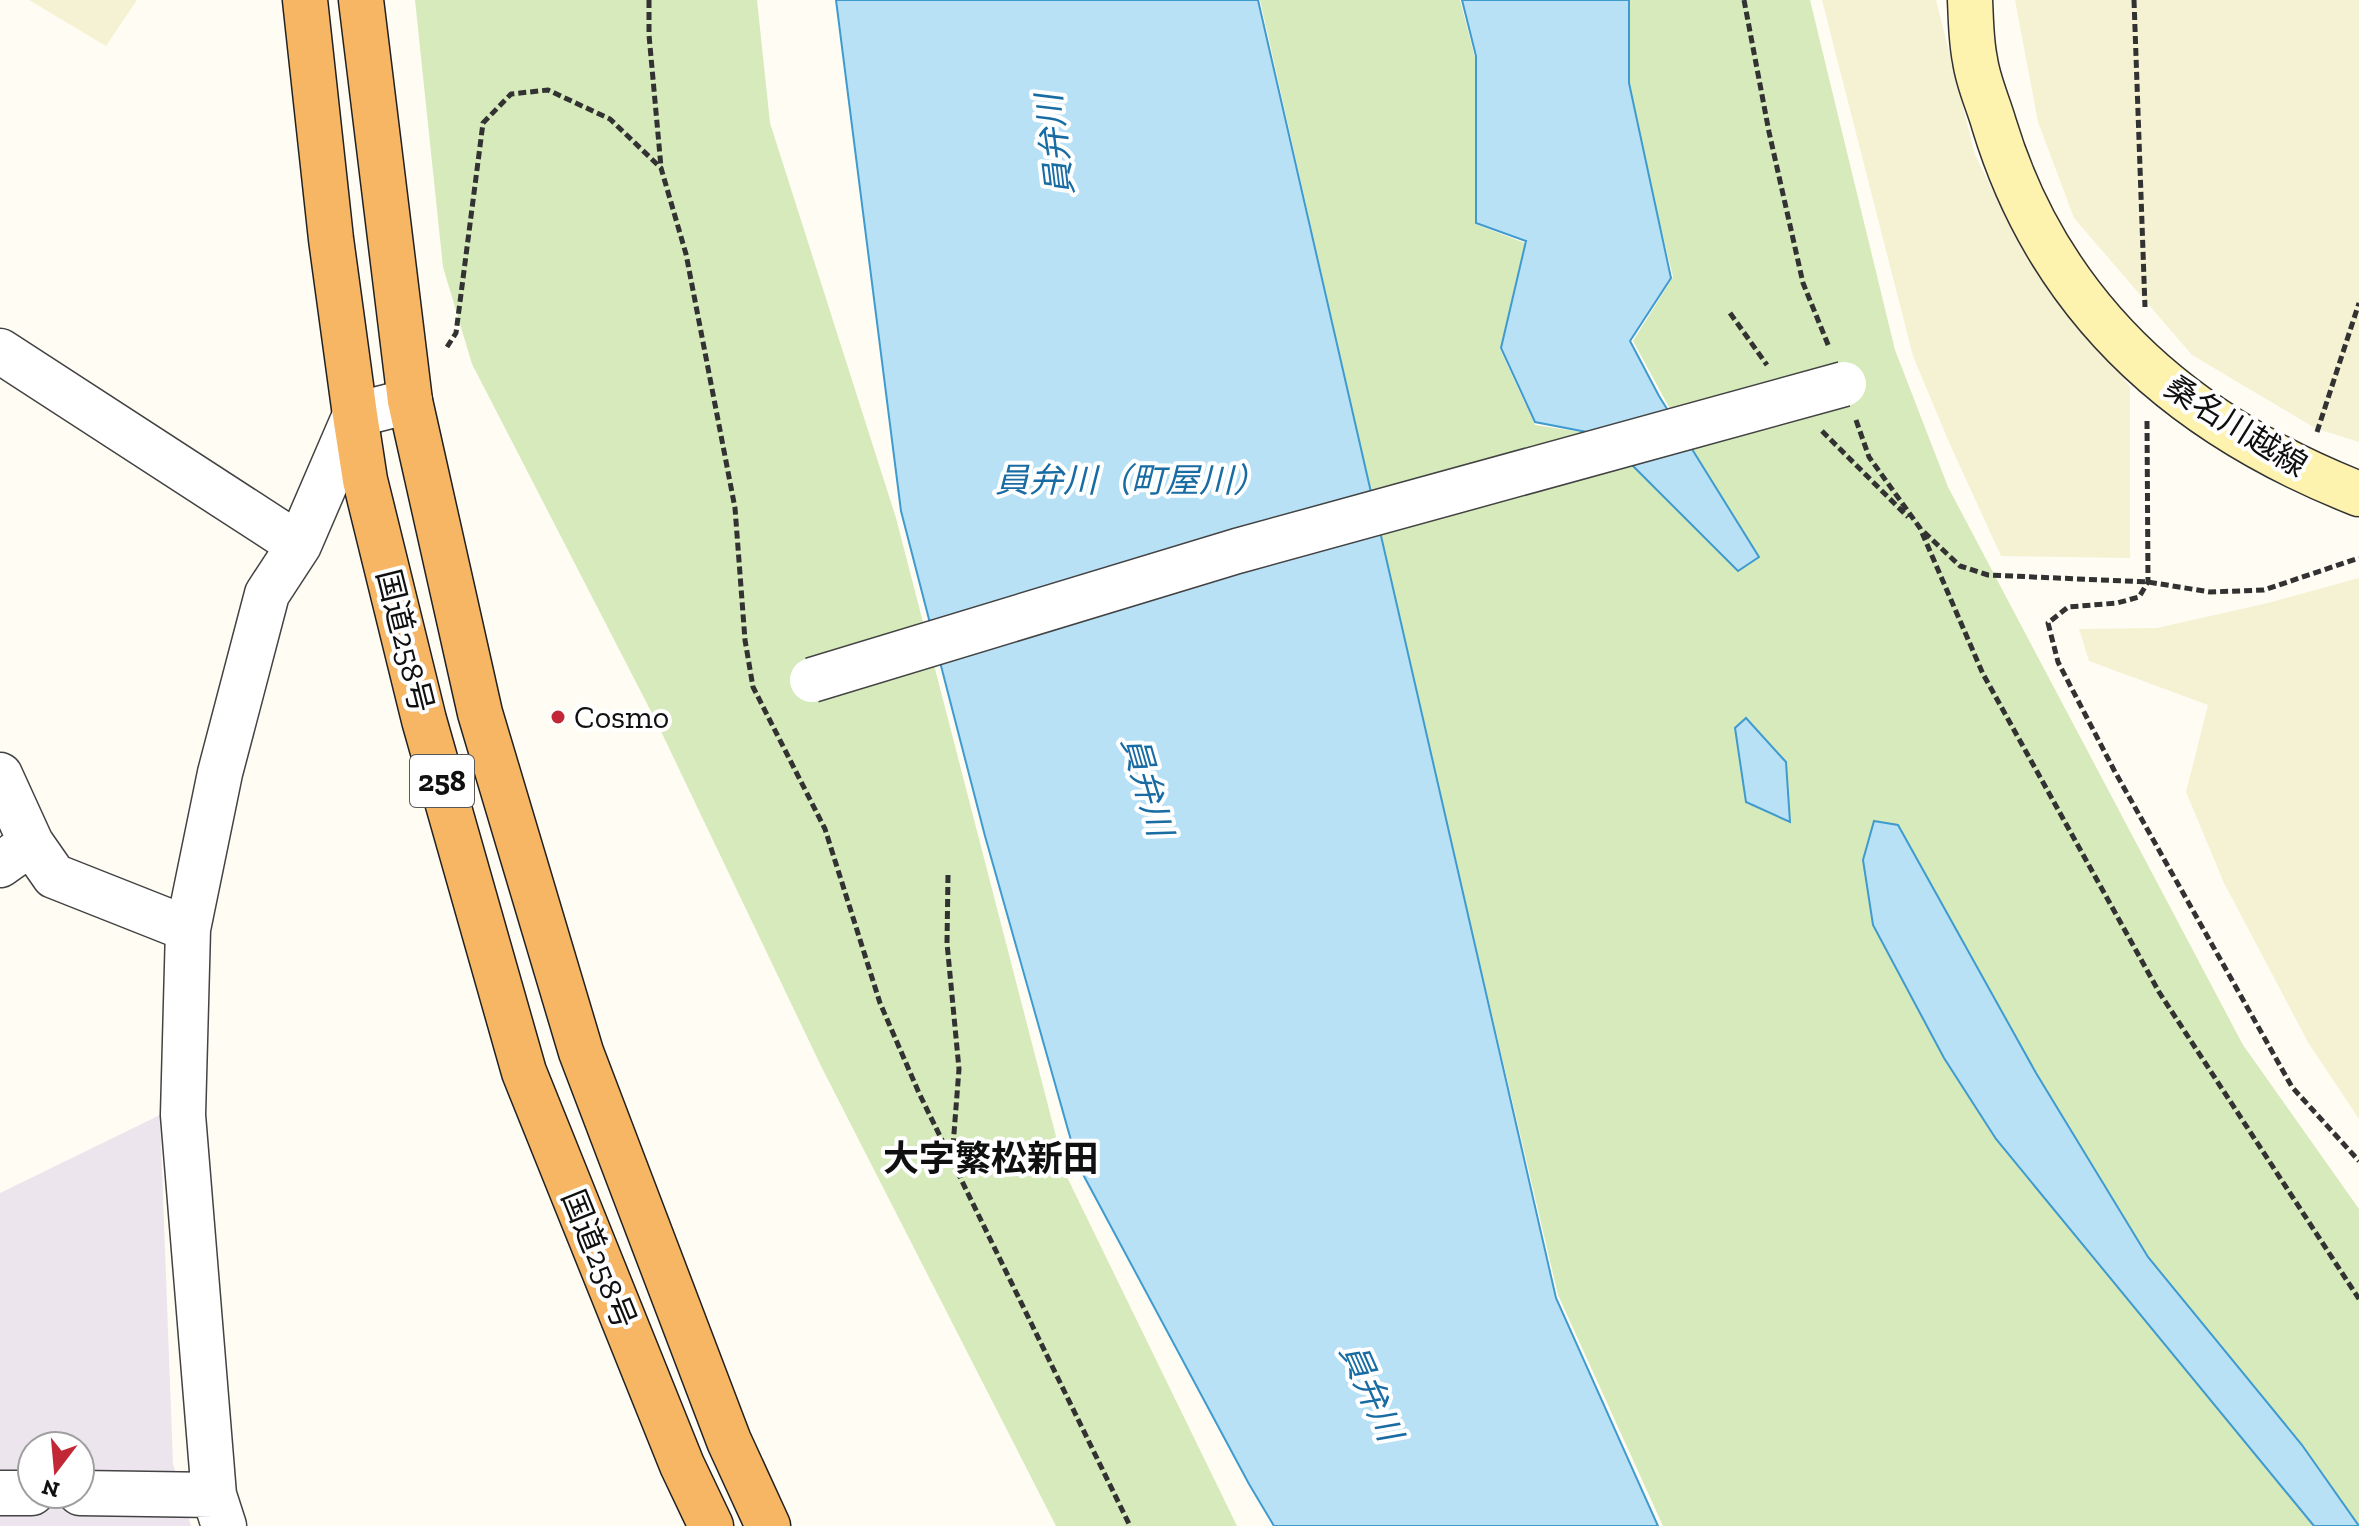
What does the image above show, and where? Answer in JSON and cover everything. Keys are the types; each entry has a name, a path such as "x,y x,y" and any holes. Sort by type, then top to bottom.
{"highway":[{"name":"国道258号","path":"305,0 331,239 365,480 424,720 524,1072 682,1465 711,1526"},
{"name":"国道258号","path":"361,0 410,401 480,713 581,1052 729,1441 768,1526"}],"main road":[{"name":"桑名川越線","path":"1970,0 1975,61 2007,165 2049,250 2100,320 2147,370 2209,418 2304,472 2359,494"}],"street":[{"path":"0,351 299,545"},
{"path":"812,680 1237,551 1844,384"},
{"path":"96,1495 219,1510 183,1115 188,929 220,773 267,594 299,545 355,415 410,401"},
{"path":"0,775 16,854 54,876 188,929"}],"path":[{"path":"649,0 649,35 661,168 686,254 735,508 745,640 753,687 825,829 880,1003 919,1093 1130,1526"},
{"path":"1744,0 1769,132 1803,283 1844,384 1869,457 1920,528 1960,566 1988,575 2148,582 2210,592 2264,590 2359,558"},
{"path":"2134,0 2145,308"},
{"path":"410,401 456,333 483,123 511,94 548,90 610,119 661,168"},
{"path":"2304,472 2359,303"},
{"path":"2147,370 2148,582 2139,597 2117,603 2068,607 2048,623 2058,662 2114,770 2292,1087 2359,1161"},
{"path":"1920,528 1983,674 2159,992 2359,1299"},
{"path":"948,875 947,943 959,1069 952,1160"}],"shaded area":[{"path":"29,0 137,0 106,46"},
{"path":"1822,0 1936,0 1975,155 2021,247 2130,387 2130,558 2001,556 1913,356"},
{"path":"2015,0 2359,0 2359,442 2315,428 2192,355 2074,218 2038,122"},
{"path":"2359,578 2359,1119 2309,1044 2224,883 2186,792 2208,705 2089,661 2079,629 2157,628 2268,603"},
{"path":"160,1115 173,1464 191,1526 0,1526 0,1193"}],"green space":[{"path":"415,0 757,0 770,123 896,518 1066,1175 1237,1526 1056,1526 821,1066 657,723 472,364 443,267"},
{"path":"1260,0 1460,0 1475,58 1475,224 1525,243 1500,349 1535,425 1601,435 1738,571 1759,557 1706,475 1633,341 1673,277 1626,83 1629,0 1810,0 1895,350 1948,487 2243,1045 2359,1209 2359,1526 1663,1526 1558,1295 1413,679"}],"water":[{"name":"員弁川（町屋川）","path":"836,0 1258,0 1556,1298 1658,1526 1274,1526 1249,1484 1078,1165 985,836 901,511"},
{"path":"1462,0 1629,0 1629,83 1671,278 1630,341 1659,396 1759,557 1738,571 1602,435 1535,422 1501,348 1526,241 1476,223 1476,56"},
{"path":"1746,718 1786,762 1790,822 1746,802 1735,728"},
{"path":"1874,821 1898,825 2036,1073 2148,1257 2302,1445 2359,1526 2314,1526 1996,1139 1944,1058 1873,925 1863,860"}],"place":[{"name":"Cosmo","path":"558,717"}],"district":[{"name":"大字繁松新田","path":"991,1158"}],"water label":[{"name":"員弁川","path":"1055,145"},
{"name":"員弁川","path":"1147,786"},
{"name":"員弁川","path":"1371,1392"}]}
